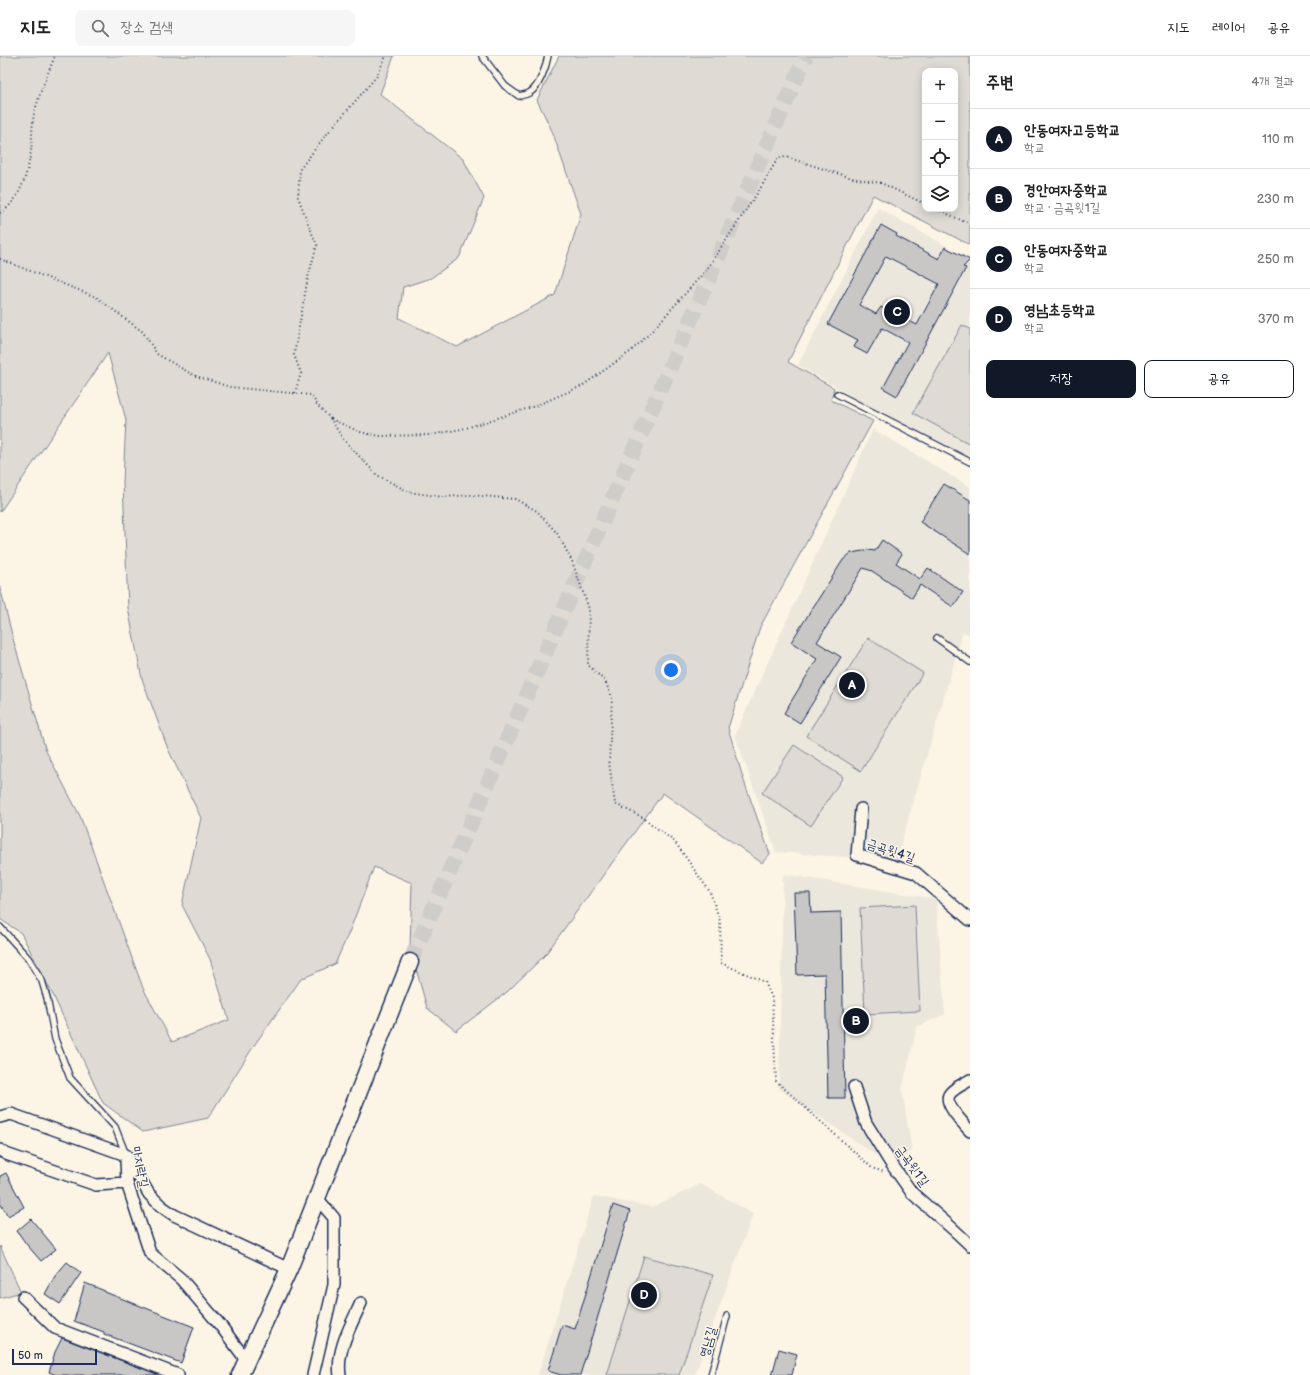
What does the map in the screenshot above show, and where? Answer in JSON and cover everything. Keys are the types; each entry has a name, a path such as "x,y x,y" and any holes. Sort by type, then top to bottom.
{"street":[{"name":"금곡윗4길","path":"861,809 858,855 916,873 970,920"},
{"path":"243,1368 289,1270 410,962"},
{"path":"970,1080 952,1091 949,1095 948,1101 952,1110 970,1131"},
{"name":"금곡윗1길","path":"854,1087 866,1123 890,1162 912,1193 970,1246"},
{"path":"0,1117 11,1114 126,1155 149,1194 161,1206 174,1215 289,1270"},
{"path":"0,1150 6,1154 96,1185 127,1183"},
{"name":"마지락길","path":"126,1155 127,1183 150,1253 181,1279 220,1325 243,1368"},
{"path":"313,1375 334,1285 334,1218 317,1198"},
{"path":"23,1297 55,1328 178,1375"},
{"path":"340,1375 339,1367 345,1341 361,1304"}],"lane":[{"path":"482,56 505,86 519,96 530,93 539,81 547,64 548,56"},
{"path":"837,394 970,462"},
{"path":"937,638 970,662"},
{"name":"마지락길","path":"0,927 28,958 42,981 55,1039 70,1078 115,1127 126,1155"},
{"name":"영남길","path":"711,1375 727,1316"}],"path":[{"path":"0,213 12,202 19,192 24,180 30,158 32,128 35,114 55,56"},
{"path":"295,393 301,373 294,354 308,277 317,245 298,197 300,169 325,136 377,76 386,56"},
{"path":"330,418 360,432 379,436 431,435 466,428 528,408 582,386 630,352 651,332 707,269 760,189 778,158 786,157 852,178 881,183 922,203"},
{"path":"943,212 965,222 970,221"},
{"path":"0,259 96,297 143,332 157,354 193,375 230,387 311,395 318,406 330,418 342,439 377,475 409,492 443,497 471,495 515,499 537,511 557,533 572,561 589,609 588,665 605,681 612,697 609,762 614,804 642,817 675,842 710,892 720,921 721,963 765,982 772,998 776,1081 872,1168 885,1173"}],"shaded area":[{"path":"0,56 394,56 380,94 463,159 484,198 459,258 431,278 403,287 399,318 457,347 555,295 581,214 552,131 537,100 559,56 970,56 970,245 873,195 788,362 834,388 831,400 873,421 760,627 728,728 744,781 770,854 762,863 663,793 545,955 507,992 456,1031 427,1008 410,947 412,883 374,867 350,930 335,964 301,979 255,1044 208,1118 143,1132 103,1103 54,997 21,933 0,919 0,587 13,639 46,751 80,816 143,988 172,1042 229,1020 210,959 182,905 201,818 168,749 142,679 128,608 123,482 126,420 108,353 0,512"},
{"path":"878,208 970,259 970,465 798,365"},
{"path":"962,325 970,329 970,444 913,413"},
{"path":"873,429 970,487 970,635 963,632 896,861 776,852 735,735"},
{"path":"868,638 923,673 861,771 806,736"},
{"path":"794,745 843,777 811,826 762,793"},
{"path":"783,874 936,899 945,1014 917,1027 902,1090 912,1151 893,1167 779,1089"},
{"path":"915,905 920,1011 865,1014 860,908"},
{"path":"701,1184 753,1214 695,1375 538,1375 594,1196 652,1207"},
{"path":"0,1246 21,1292 0,1298"},
{"path":"644,1256 713,1275 679,1375 607,1375"}],"building":[{"path":"881,225 897,234 896,236 939,259 945,247 970,260 963,267 966,268 897,396 883,388 908,342 882,328 867,354 854,347 858,340 828,324","holes":["886,256 939,284 917,325 881,307 876,314 859,305"]},
{"path":"944,484 970,500 970,554 920,522"},
{"path":"882,540 902,554 896,563 920,579 928,568 963,592 953,607 920,585 912,598 872,571 863,568 817,642 841,657 800,723 784,713 817,659 791,642 843,560 851,553 868,550 875,551"},
{"path":"794,893 810,893 811,913 841,912 845,1098 828,1098 825,974 797,975"},
{"path":"6,1173 24,1207 8,1216 0,1203 0,1176"},
{"path":"613,1205 630,1211 580,1375 561,1375 548,1371 562,1325 575,1329"},
{"path":"31,1219 56,1249 41,1261 17,1231"},
{"path":"67,1262 81,1273 60,1304 45,1294 55,1276"},
{"path":"85,1283 194,1327 181,1363 74,1321"},
{"path":"62,1338 157,1375 56,1375 49,1372 55,1352"},
{"path":"779,1349 797,1354 792,1375 772,1375"}],"tunnel":[{"path":"410,962 806,56"}],"place":[{"name":"안동여자중학교","path":"897,312"},
{"name":"안동여자고등학교","path":"852,685"},
{"name":"경안여자중학교","path":"856,1021"},
{"name":"영남초등학교","path":"644,1295"}]}
